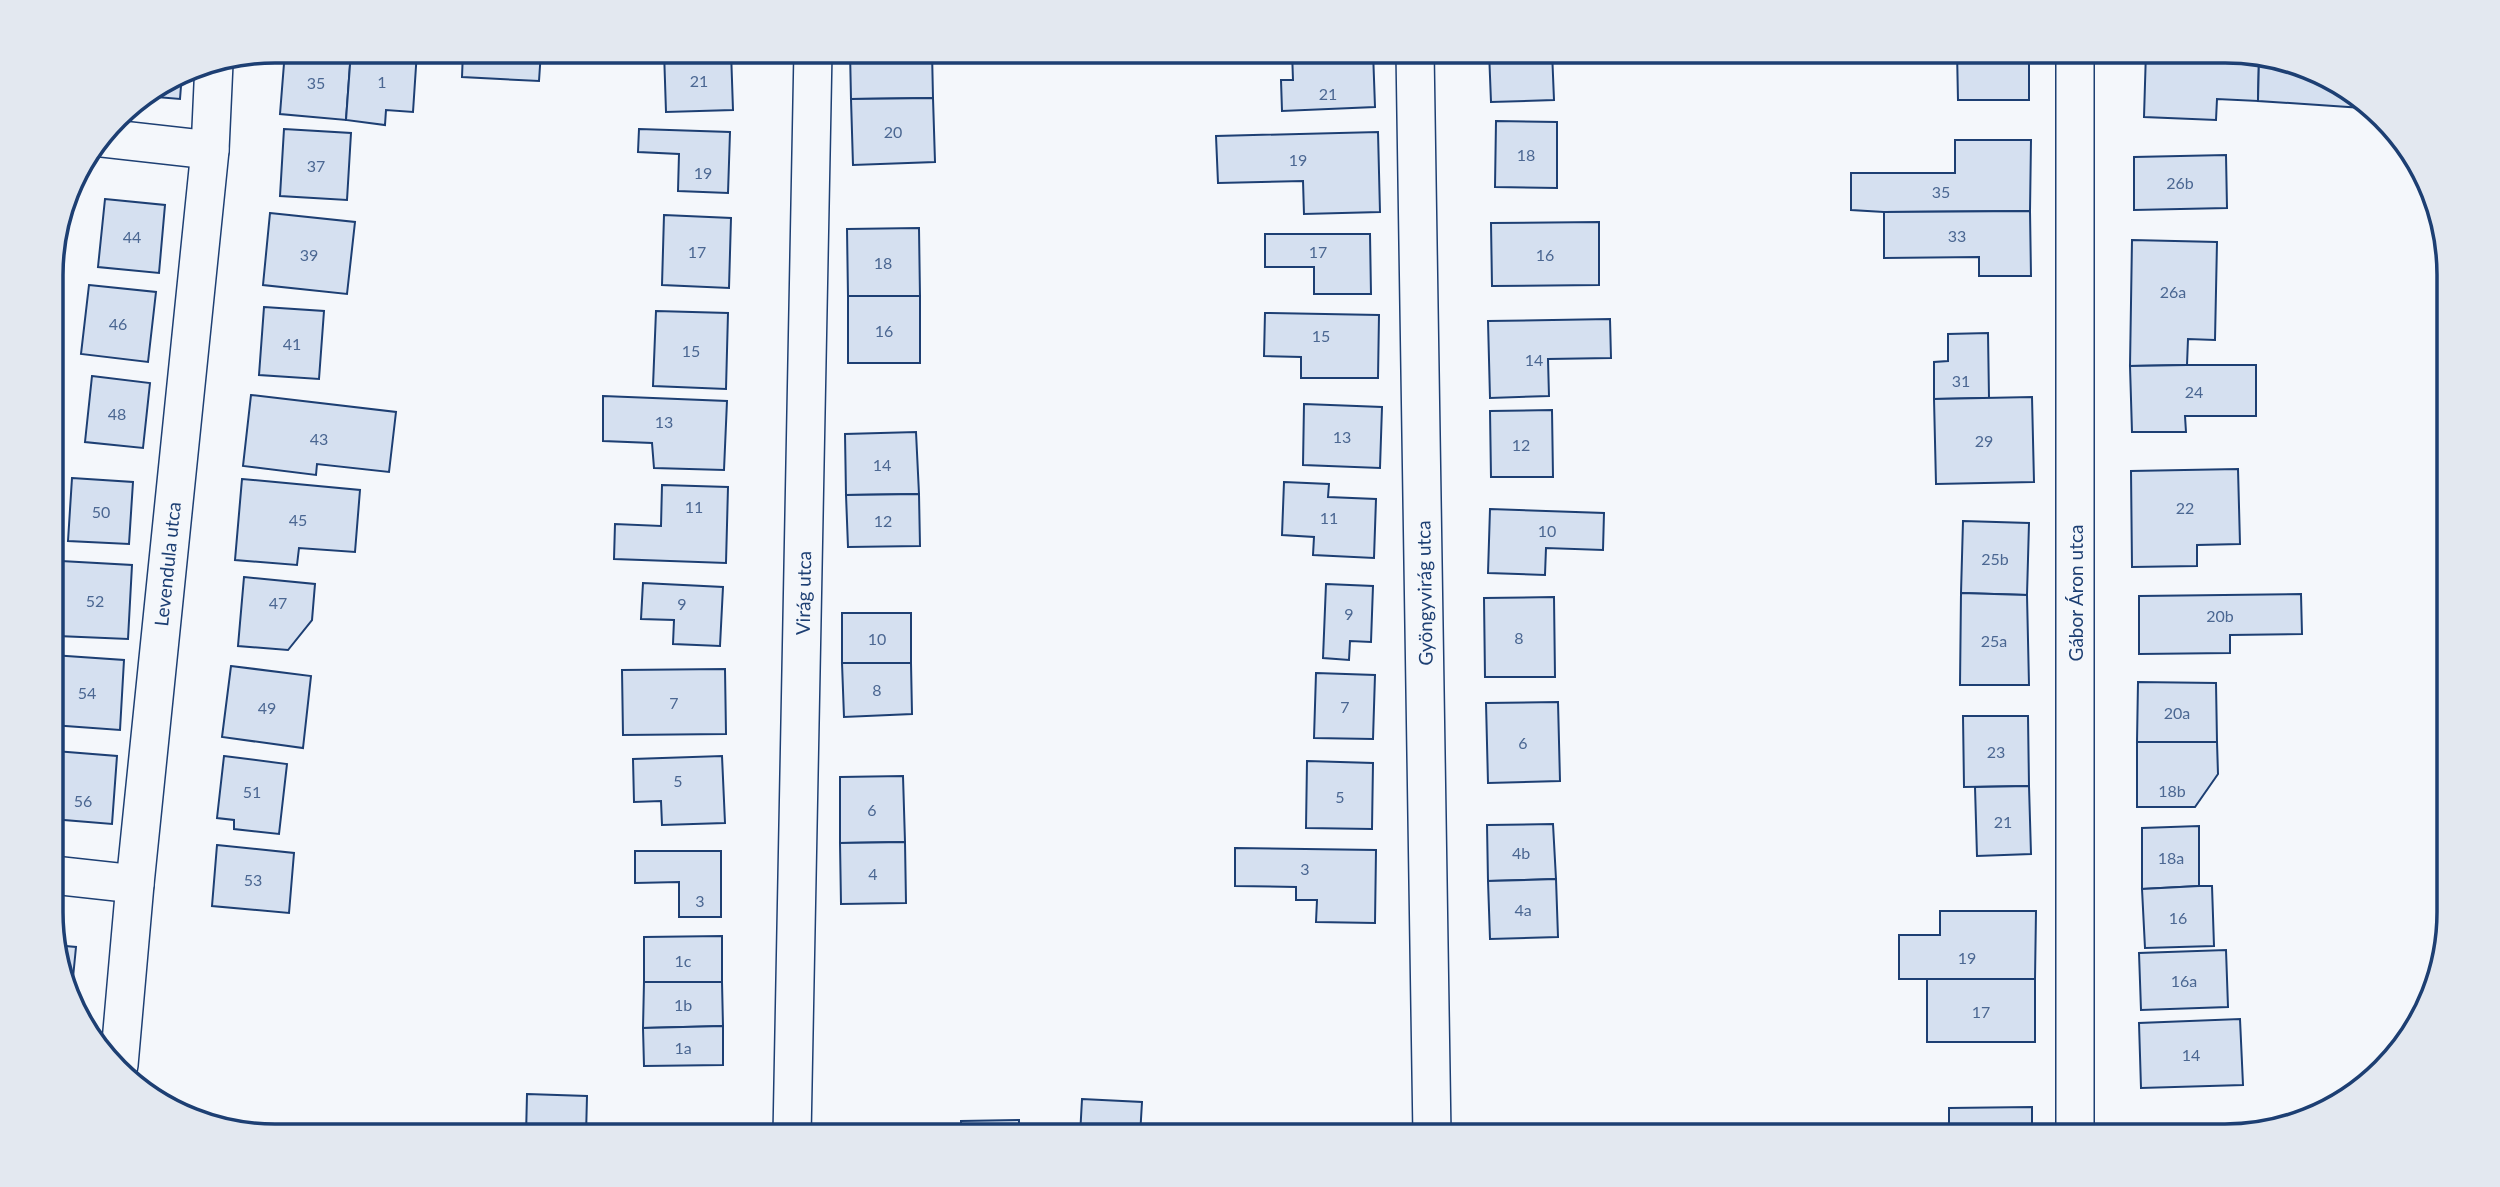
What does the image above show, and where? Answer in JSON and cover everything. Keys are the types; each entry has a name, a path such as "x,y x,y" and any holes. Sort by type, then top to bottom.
{"street":[{"name":"Virág utca","path":"792,1124 813,63"},
{"name":"Gyöngyvirág utca","path":"1415,63 1432,1124"},
{"name":"Gábor Áron utca","path":"2075,63 2075,1124"},
{"name":"Levendula utca","path":"120,1056 210,150 214,72"},
{"path":"113,139 210,150"},
{"path":"63,876 135,884"}],"building":[{"path":"284,63 350,63 346,120 280,114"},
{"path":"350,63 416,63 413,112 386,110 385,125 346,120"},
{"path":"463,63 540,63 539,81 462,77"},
{"path":"664,63 731,63 733,110 666,112"},
{"path":"850,63 932,63 933,98 851,99"},
{"path":"1292,63 1373,63 1375,107 1282,111 1281,80 1293,80"},
{"path":"1489,63 1552,63 1554,100 1491,102"},
{"path":"1957,63 2029,63 2029,100 1958,100"},
{"path":"2146,63 2259,66 2258,101 2217,99 2216,120 2144,117"},
{"path":"2259,66 2306,79 2331,91 2355,107 2258,101"},
{"path":"181,85 180,99 160,97"},
{"path":"933,98 935,162 853,165 851,99"},
{"path":"1496,121 1557,122 1557,188 1495,187"},
{"path":"284,129 351,133 347,200 280,196"},
{"path":"639,129 730,132 728,193 678,191 679,154 638,152"},
{"path":"1378,132 1380,212 1304,214 1303,181 1218,183 1216,136"},
{"path":"1955,140 2031,140 2030,211 1851,210 1851,173 1955,173"},
{"path":"2226,155 2227,208 2134,210 2134,157"},
{"path":"105,199 165,205 159,273 98,267"},
{"path":"2030,211 2031,276 1979,276 1979,257 1884,258 1884,212"},
{"path":"270,213 355,222 347,294 263,285"},
{"path":"664,215 731,218 729,288 662,285"},
{"path":"1599,222 1599,285 1492,286 1491,223"},
{"path":"919,228 920,296 848,296 847,229"},
{"path":"1265,234 1370,234 1371,294 1314,294 1314,267 1265,267"},
{"path":"2132,240 2217,242 2215,340 2188,339 2187,365 2130,366"},
{"path":"89,285 156,292 148,362 81,354"},
{"path":"848,296 920,296 920,363 848,363"},
{"path":"264,307 324,311 319,379 259,375"},
{"path":"656,311 728,313 726,389 653,386"},
{"path":"1265,313 1379,315 1378,378 1301,378 1301,357 1264,356"},
{"path":"1610,319 1611,358 1548,359 1549,396 1490,398 1488,321"},
{"path":"1988,333 1989,398 1934,399 1934,362 1948,361 1948,334"},
{"path":"2256,365 2256,416 2185,416 2186,432 2132,432 2130,366"},
{"path":"92,376 150,383 143,448 85,442"},
{"path":"251,395 396,412 389,472 317,464 316,475 243,466"},
{"path":"603,396 727,401 724,470 654,468 652,443 603,441"},
{"path":"2032,397 2034,482 1936,484 1934,399"},
{"path":"1304,404 1382,407 1380,468 1303,465"},
{"path":"1552,410 1553,477 1491,477 1490,411"},
{"path":"916,432 919,494 846,495 845,434"},
{"path":"2238,469 2240,544 2197,545 2197,566 2132,567 2131,471"},
{"path":"72,478 133,482 129,544 68,541"},
{"path":"242,479 360,490 355,552 299,548 297,565 235,560"},
{"path":"1284,482 1329,484 1328,497 1376,499 1374,558 1313,555 1314,537 1282,535"},
{"path":"662,485 728,487 726,563 614,559 615,524 661,526"},
{"path":"919,494 920,546 848,547 846,495"},
{"path":"1490,509 1604,513 1603,550 1546,548 1545,575 1488,573"},
{"path":"1963,521 2029,523 2027,595 1961,593"},
{"path":"63,561 132,565 128,639 63,636"},
{"path":"244,577 315,584 312,620 288,650 238,646"},
{"path":"643,583 723,587 720,646 673,644 674,620 641,619"},
{"path":"1326,584 1373,586 1371,642 1350,641 1349,660 1323,658"},
{"path":"1961,593 2027,595 2029,685 1960,685"},
{"path":"2301,594 2302,634 2230,635 2230,653 2139,654 2139,596"},
{"path":"1554,597 1555,677 1485,677 1484,598"},
{"path":"842,613 911,613 911,663 842,663"},
{"path":"63,656 124,660 120,730 63,726"},
{"path":"842,663 911,663 912,714 844,717"},
{"path":"231,666 311,676 303,748 222,737"},
{"path":"725,669 726,734 623,735 622,670"},
{"path":"1316,673 1375,675 1373,739 1314,738"},
{"path":"2138,682 2216,683 2217,742 2137,742"},
{"path":"1558,702 1560,781 1488,783 1486,703"},
{"path":"1963,716 2028,716 2029,786 1964,787"},
{"path":"2137,742 2217,742 2218,774 2195,807 2137,807"},
{"path":"63,752 117,756 112,824 63,820"},
{"path":"224,756 287,764 279,834 234,829 234,820 217,818"},
{"path":"722,756 725,823 662,825 661,801 634,802 633,759"},
{"path":"1307,761 1373,763 1372,829 1306,828"},
{"path":"903,776 905,842 840,843 840,777"},
{"path":"2029,786 2031,854 1977,856 1975,787"},
{"path":"1553,824 1556,879 1488,881 1487,825"},
{"path":"2199,826 2199,886 2142,889 2142,828"},
{"path":"905,842 906,903 841,904 840,843"},
{"path":"217,845 294,853 289,913 212,906"},
{"path":"1235,848 1376,850 1375,923 1316,922 1317,900 1296,900 1296,887 1235,886"},
{"path":"635,851 721,851 721,917 679,917 679,882 635,883"},
{"path":"1556,879 1558,937 1490,939 1488,881"},
{"path":"2212,886 2214,946 2145,948 2142,889"},
{"path":"1940,911 2036,911 2035,979 1899,979 1899,935 1940,935"},
{"path":"722,936 722,982 644,982 644,937"},
{"path":"66,946 76,947 73,976"},
{"path":"2226,950 2228,1007 2141,1010 2139,953"},
{"path":"1927,979 2035,979 2035,1042 1927,1042"},
{"path":"644,982 722,982 723,1026 643,1028"},
{"path":"2240,1019 2243,1085 2141,1088 2139,1023"},
{"path":"723,1026 723,1065 644,1066 643,1028"},
{"path":"527,1094 587,1096 586,1124 526,1124"},
{"path":"1082,1099 1142,1102 1141,1124 1081,1124"},
{"path":"2032,1107 2032,1124 1949,1124 1949,1108"},
{"path":"1019,1120 1019,1124 961,1124 961,1121"}]}
